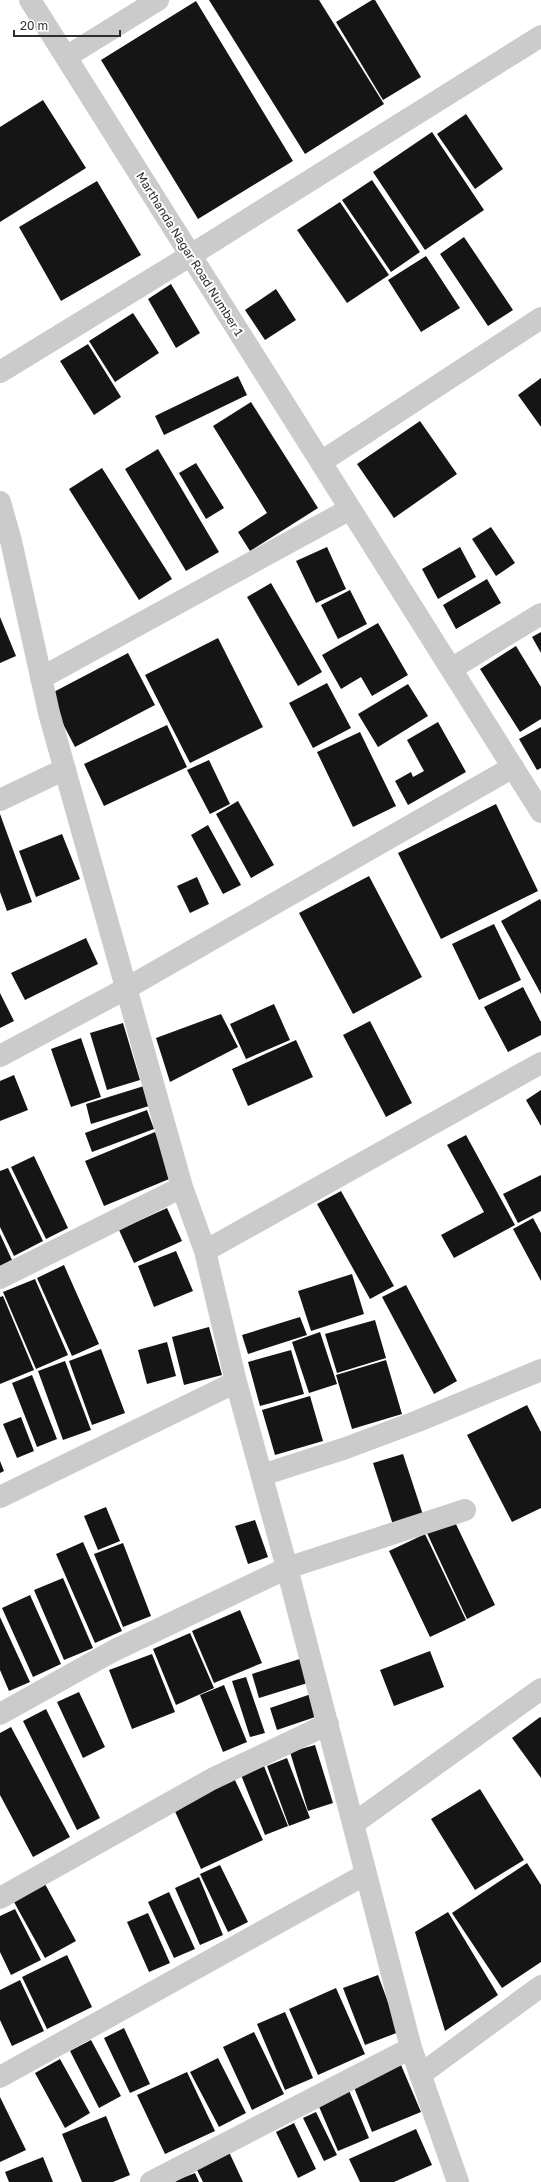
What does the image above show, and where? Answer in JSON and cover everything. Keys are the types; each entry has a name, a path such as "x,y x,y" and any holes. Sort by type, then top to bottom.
{"street":[{"name":"Marthanda Nagar Road Number 1","path":"30,0 541,812"},
{"path":"66,57 158,0"},
{"path":"0,372 191,256 541,36"},
{"path":"321,462 541,318"},
{"path":"0,502 6,544 65,769 182,1186 205,1251 236,1382 328,1724 411,2048 452,2180"},
{"path":"41,678 350,509"},
{"path":"451,669 541,614"},
{"path":"0,1056 127,988 513,767"},
{"path":"0,800 65,769"},
{"path":"205,1251 541,1063"},
{"path":"0,1278 182,1186"},
{"path":"262,1475 346,1448 425,1418 541,1370"},
{"path":"0,1497 236,1382"},
{"path":"0,1714 113,1651 287,1568 465,1510"},
{"path":"353,1824 541,1690"},
{"path":"0,1898 212,1779 328,1724"},
{"path":"0,2076 366,1874"},
{"path":"420,2075 541,1986"},
{"path":"151,2182 411,2048"}],"building":[{"path":"209,0 319,0 384,104 305,154"},
{"path":"372,0 375,0 421,77 383,100 336,22"},
{"path":"196,1 293,161 198,219 101,60"},
{"path":"43,100 86,168 0,222 0,127"},
{"path":"466,114 503,169 475,189 437,134"},
{"path":"432,132 484,210 425,250 373,172"},
{"path":"372,180 420,252 391,272 342,200"},
{"path":"97,181 141,255 61,301 19,227"},
{"path":"340,202 389,275 347,303 297,230"},
{"path":"464,237 513,310 488,326 440,254"},
{"path":"426,256 460,308 421,332 388,280"},
{"path":"171,284 200,333 176,348 148,299"},
{"path":"276,289 296,320 265,340 245,310"},
{"path":"133,313 159,353 115,382 89,341"},
{"path":"88,344 121,397 94,415 60,361"},
{"path":"238,376 247,395 164,435 155,416"},
{"path":"541,378 541,427 518,395"},
{"path":"251,402 318,508 250,551 238,532 267,513 213,426"},
{"path":"420,421 457,474 394,518 357,464"},
{"path":"158,449 219,552 186,571 125,469"},
{"path":"196,463 224,508 206,519 179,473"},
{"path":"102,468 172,579 139,600 69,489"},
{"path":"491,527 515,563 496,576 472,539"},
{"path":"327,547 346,589 316,603 296,561"},
{"path":"460,547 476,577 438,599 422,569"},
{"path":"487,579 501,603 456,629 443,605"},
{"path":"271,583 322,672 298,686 247,597"},
{"path":"350,590 367,624 338,639 321,605"},
{"path":"0,617 16,656 0,663"},
{"path":"378,623 408,675 372,696 361,677 341,689 322,655"},
{"path":"541,632 541,653 532,637"},
{"path":"218,638 263,727 190,763 145,675"},
{"path":"516,646 541,687 541,719 520,732 480,669"},
{"path":"128,653 155,705 75,747 48,695"},
{"path":"327,683 351,728 313,748 289,703"},
{"path":"408,684 428,716 378,747 358,714"},
{"path":"438,722 466,772 408,805 395,781 411,772 413,777 424,771 407,740"},
{"path":"167,725 187,767 104,806 84,764"},
{"path":"541,727 541,768 537,770 519,739"},
{"path":"360,732 396,806 353,827 317,752"},
{"path":"209,760 230,804 210,814 187,770"},
{"path":"238,801 274,865 251,878 216,814"},
{"path":"496,804 538,891 441,939 398,853"},
{"path":"0,814 32,902 7,911 0,892"},
{"path":"208,825 241,885 223,894 191,835"},
{"path":"62,834 80,879 36,897 19,851"},
{"path":"369,876 422,977 353,1014 299,913"},
{"path":"197,877 209,904 190,913 177,886"},
{"path":"540,899 541,901 541,994 501,921"},
{"path":"494,924 521,980 479,1000 452,944"},
{"path":"86,938 98,964 25,1000 11,973"},
{"path":"523,987 541,1022 541,1035 508,1052 484,1007"},
{"path":"0,993 14,1021 0,1028"},
{"path":"274,1004 290,1040 246,1059 230,1024"},
{"path":"221,1014 238,1047 170,1082 156,1038"},
{"path":"370,1021 412,1103 386,1117 343,1035"},
{"path":"123,1023 140,1080 107,1090 90,1033"},
{"path":"81,1038 101,1097 71,1107 51,1049"},
{"path":"296,1040 313,1077 248,1106 232,1069"},
{"path":"14,1075 28,1110 0,1121 0,1081"},
{"path":"144,1086 149,1106 91,1124 86,1104"},
{"path":"541,1090 541,1126 526,1100"},
{"path":"147,1110 154,1129 92,1152 85,1133"},
{"path":"155,1132 174,1177 104,1206 85,1161"},
{"path":"466,1135 515,1225 454,1258 441,1235 484,1212 447,1145"},
{"path":"34,1156 68,1228 46,1239 11,1167"},
{"path":"8,1168 43,1241 14,1256 0,1227 0,1171"},
{"path":"541,1175 541,1211 518,1223 503,1194"},
{"path":"341,1191 394,1286 370,1299 317,1204"},
{"path":"167,1208 182,1241 134,1263 119,1230"},
{"path":"533,1218 541,1233 541,1281 513,1229"},
{"path":"0,1234 12,1260 0,1266"},
{"path":"176,1251 193,1291 154,1307 138,1266"},
{"path":"64,1265 99,1344 72,1356 37,1278"},
{"path":"352,1274 364,1314 311,1331 298,1291"},
{"path":"35,1279 68,1355 36,1369 3,1292"},
{"path":"406,1285 457,1381 434,1394 382,1297"},
{"path":"3,1296 34,1370 0,1384 0,1297"},
{"path":"300,1317 307,1335 248,1354 242,1335"},
{"path":"375,1320 386,1358 337,1373 325,1334"},
{"path":"209,1327 222,1375 184,1385 172,1337"},
{"path":"320,1332 337,1384 309,1393 292,1342"},
{"path":"167,1342 176,1376 147,1384 138,1350"},
{"path":"101,1349 125,1413 92,1425 69,1361"},
{"path":"291,1350 304,1394 260,1406 248,1362"},
{"path":"386,1360 402,1414 352,1429 336,1375"},
{"path":"65,1361 91,1430 63,1440 38,1371"},
{"path":"32,1375 57,1439 37,1447 12,1383"},
{"path":"310,1396 323,1441 275,1455 262,1410"},
{"path":"527,1405 541,1432 541,1508 512,1522 467,1435"},
{"path":"21,1417 34,1451 17,1458 3,1424"},
{"path":"403,1454 424,1518 394,1528 373,1463"},
{"path":"0,1461 4,1471 0,1473"},
{"path":"106,1507 120,1541 98,1550 84,1516"},
{"path":"453,1518 495,1605 467,1619 426,1531"},
{"path":"255,1520 268,1557 248,1564 235,1526"},
{"path":"425,1534 466,1620 430,1637 389,1551"},
{"path":"83,1542 122,1631 95,1643 56,1554"},
{"path":"123,1543 151,1616 123,1627 94,1554"},
{"path":"63,1578 93,1648 64,1660 34,1590"},
{"path":"30,1595 61,1664 33,1677 2,1608"},
{"path":"240,1610 262,1663 214,1683 192,1631"},
{"path":"0,1617 30,1682 9,1691 0,1670"},
{"path":"190,1633 214,1688 176,1705 153,1649"},
{"path":"430,1651 444,1687 394,1706 380,1670"},
{"path":"152,1654 175,1712 132,1729 109,1670"},
{"path":"306,1657 314,1681 259,1698 252,1674"},
{"path":"246,1677 265,1733 250,1737 232,1681"},
{"path":"224,1685 247,1742 223,1752 200,1695"},
{"path":"79,1692 105,1747 83,1758 57,1702"},
{"path":"317,1692 324,1714 277,1730 270,1708"},
{"path":"46,1709 100,1818 77,1830 23,1721"},
{"path":"540,1717 541,1718 541,1778 512,1738"},
{"path":"11,1727 70,1837 33,1857 0,1795 0,1733"},
{"path":"315,1745 333,1803 308,1811 290,1752"},
{"path":"287,1758 310,1818 289,1826 267,1766"},
{"path":"264,1766 288,1826 265,1835 241,1775"},
{"path":"234,1778 263,1840 201,1869 173,1807"},
{"path":"480,1789 524,1860 475,1890 431,1819"},
{"path":"527,1863 541,1885 541,1962 502,1988 452,1913"},
{"path":"220,1865 248,1922 228,1932 200,1874"},
{"path":"199,1877 223,1935 200,1945 175,1888"},
{"path":"45,1884 76,1941 45,1958 14,1902"},
{"path":"169,1892 195,1949 174,1958 148,1902"},
{"path":"15,1909 41,1960 11,1975 0,1952 0,1916"},
{"path":"448,1912 498,1995 445,2031 415,1932"},
{"path":"148,1913 170,1963 149,1972 127,1922"},
{"path":"67,1955 92,2007 47,2029 22,1977"},
{"path":"378,1975 399,2032 365,2045 343,1988"},
{"path":"20,1980 44,2031 12,2046 0,2020 0,1990"},
{"path":"336,1988 365,2054 318,2075 289,2009"},
{"path":"285,2012 313,2078 285,2090 257,2024"},
{"path":"124,2028 150,2084 130,2093 104,2038"},
{"path":"254,2032 284,2094 252,2110 223,2047"},
{"path":"91,2040 121,2096 99,2108 70,2051"},
{"path":"218,2058 246,2113 219,2127 190,2072"},
{"path":"60,2059 90,2113 65,2128 35,2073"},
{"path":"401,2065 421,2112 372,2132 353,2085"},
{"path":"187,2072 215,2131 165,2154 137,2095"},
{"path":"348,2088 369,2138 338,2151 317,2102"},
{"path":"0,2097 26,2150 0,2162"},
{"path":"316,2112 337,2155 324,2161 303,2118"},
{"path":"106,2116 130,2175 113,2182 82,2182 62,2134"},
{"path":"294,2123 316,2169 298,2178 276,2132"},
{"path":"416,2129 432,2165 394,2182 360,2182 349,2159"},
{"path":"229,2152 243,2182 203,2182 196,2168"},
{"path":"43,2157 53,2182 9,2182 5,2172"},
{"path":"195,2173 199,2182 175,2181"}]}
